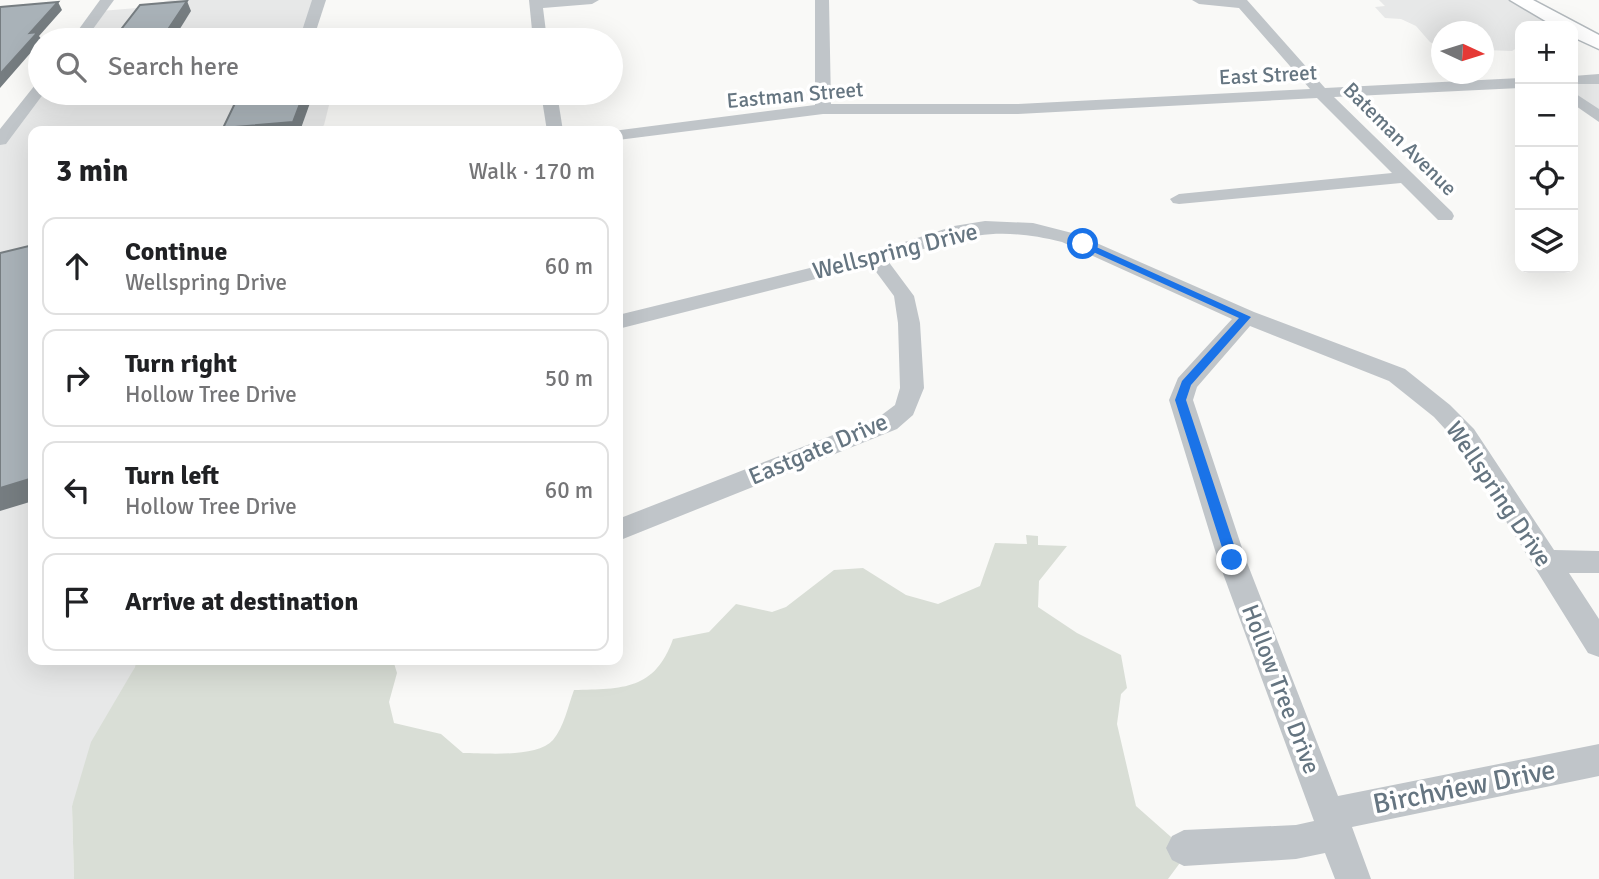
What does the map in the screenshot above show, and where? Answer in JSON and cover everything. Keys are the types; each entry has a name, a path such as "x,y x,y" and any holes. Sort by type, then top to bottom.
{"main road":[{"path":"1519,0 1559,21"},
{"path":"1578,31 1599,43"}],"street":[{"path":"87,28 107,0"},
{"path":"310,28 319,0"},
{"path":"539,28 536,2 592,0"},
{"path":"822,0 823,109"},
{"path":"1199,0 1242,2"},
{"name":"Bateman Avenue","path":"1242,2 1322,94 1445,216"},
{"path":"1578,80 1599,79"},
{"name":"East Street","path":"1018,109 1515,83"},
{"path":"1578,101 1599,117"},
{"path":"0,140 28,104"},
{"path":"551,105 554,126"},
{"name":"Eastman Street","path":"623,134 823,109 1018,109"},
{"path":"1179,199 1404,177"},
{"name":"Wellspring Drive","path":"623,321 876,258 961,230 985,227 1033,229 1069,238 1246,317 1397,375 1442,411 1465,435 1599,645"},
{"name":"Eastgate Drive","path":"623,528 888,423 905,409 912,388 909,323 904,296 876,258"},
{"name":"Hollow Tree Drive","path":"1246,317 1186,384 1181,400 1232,560 1353,879"},
{"path":"1545,561 1599,562"},
{"name":"Birchview Drive","path":"1184,848 1296,842 1333,824 1599,761"}],"shaded area":[{"path":"171,0 319,0 308,28 88,28 101,11 137,8"},
{"path":"1379,0 1521,0 1561,21 1515,21 1515,49 1494,50 1494,21 1431,21 1431,43 1416,26 1401,19 1385,18 1375,7 1385,6"},
{"path":"1599,79 1599,116 1578,101 1578,81"},
{"path":"29,105 329,105 323,126 28,126 28,665 135,665 72,806 74,879 0,879 0,143"},
{"path":"1026,535 1038,536 1038,545 1067,546 1039,581 1038,607 1077,633 1121,655 1127,688 1121,694 1117,724 1136,806 1188,852 1168,879 74,879 72,806 91,742 135,665 395,665 397,673 389,702 394,723 441,734 463,753 524,752 545,746 553,740 563,723 574,690 622,687 647,677 666,656 673,639 709,632 736,604 772,612 786,607 834,570 863,568 906,595 938,604 980,586 995,543 1027,544"}],"building":[{"path":"187,1 169,28 122,28 140,5"},
{"path":"58,2 35,28 28,28 28,43 0,74 0,7"},
{"path":"234,105 299,105 293,122 224,126"},
{"path":"28,246 28,480 0,488 0,253"}],"route":[{"path":"1083,244 1246,317 1186,384 1181,400 1232,560"}]}
